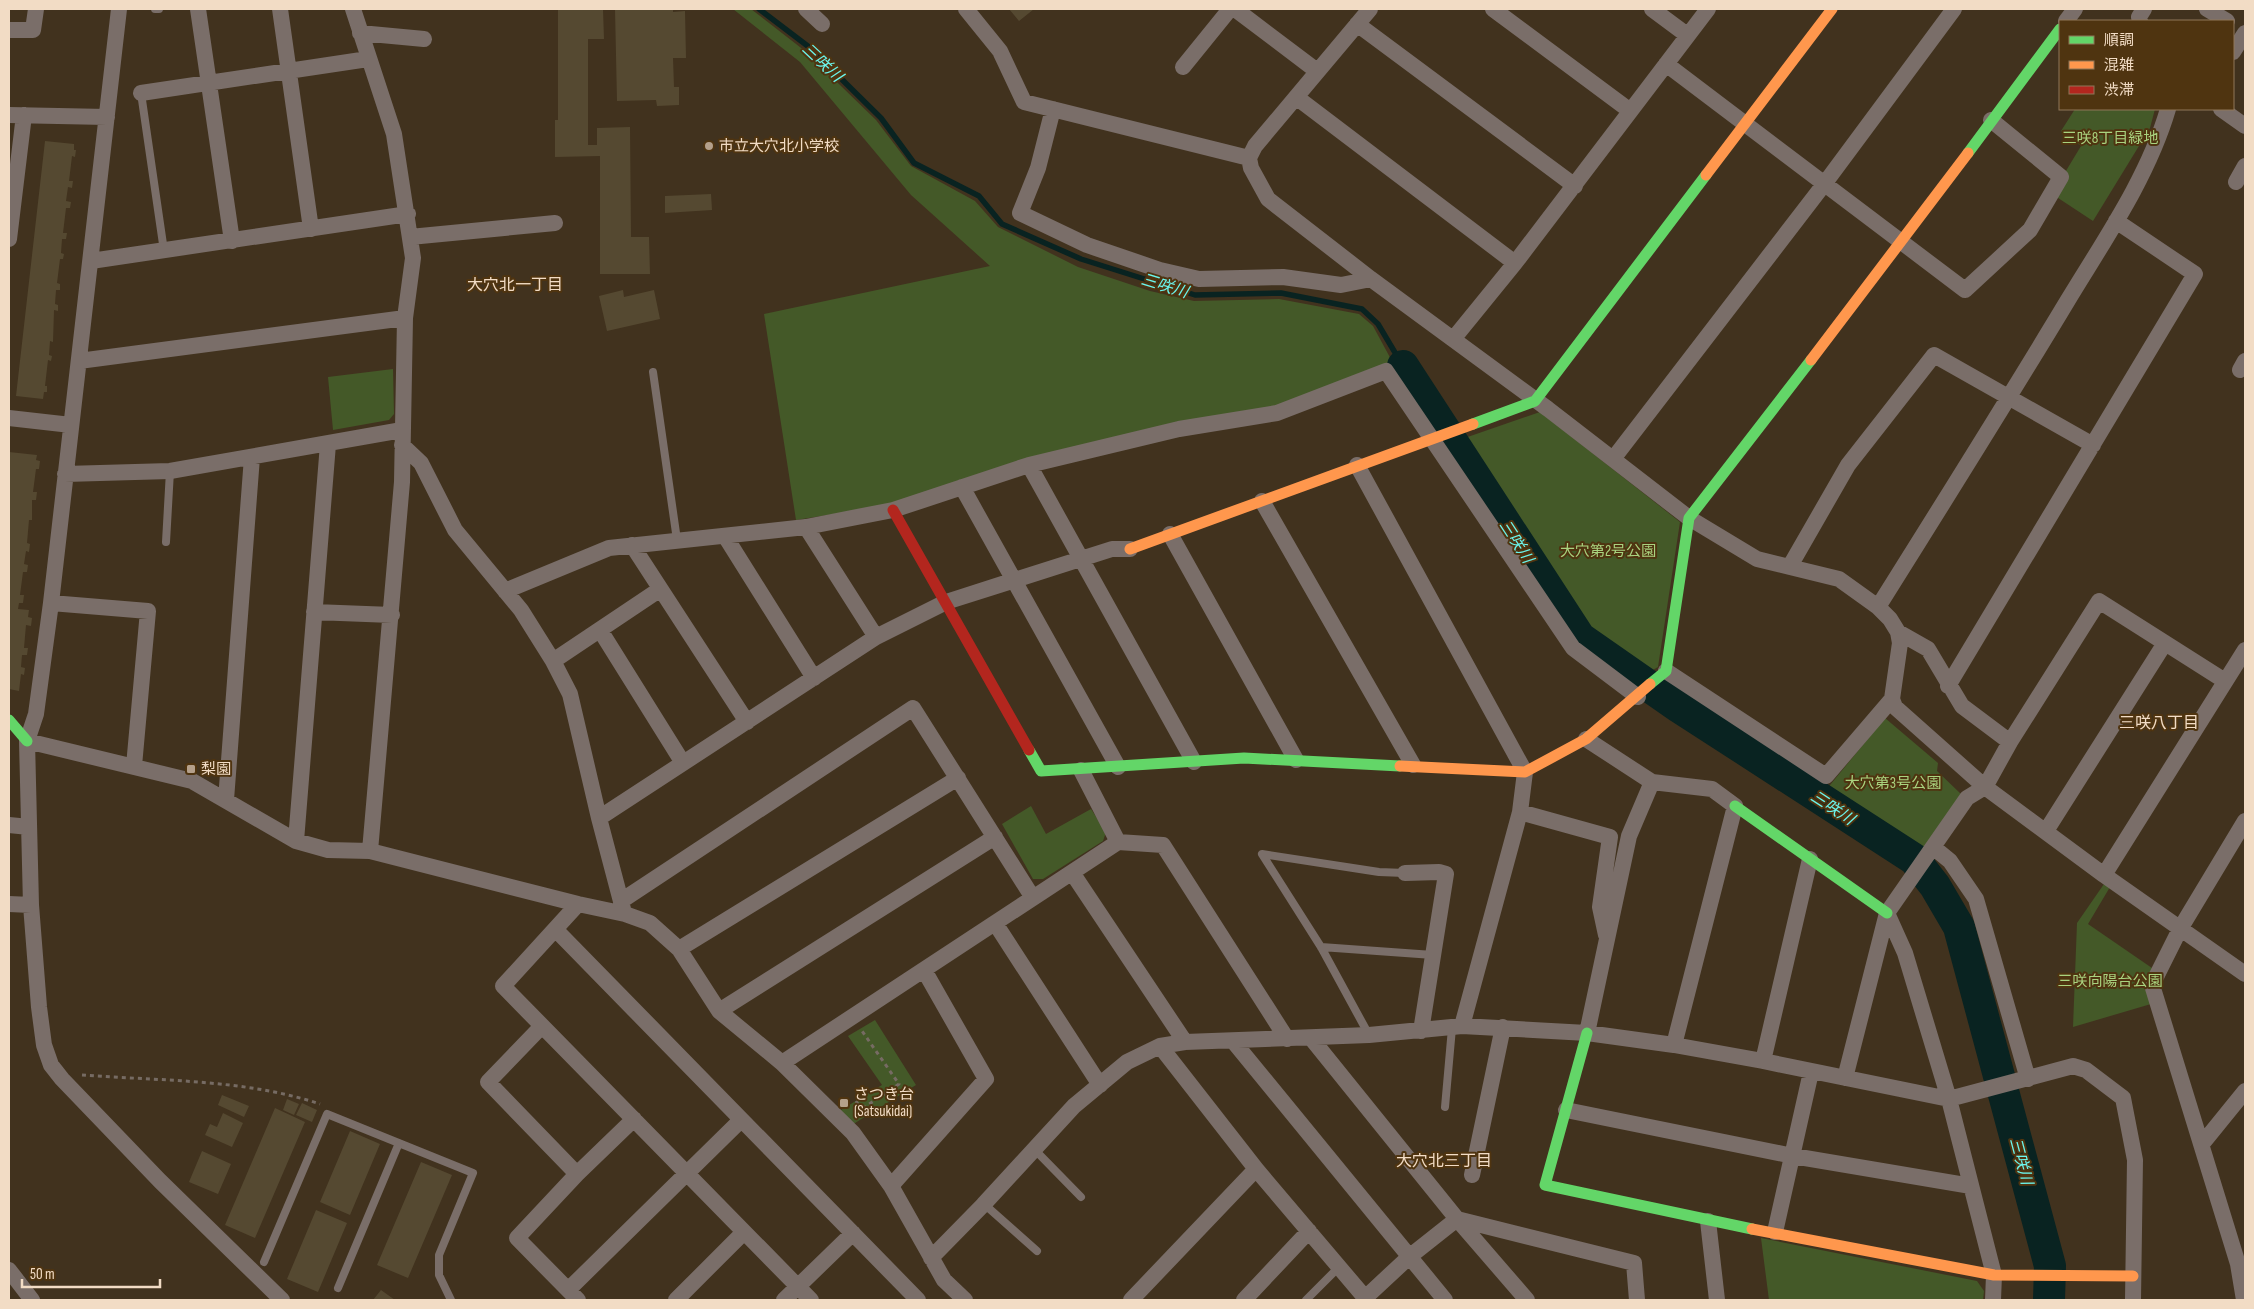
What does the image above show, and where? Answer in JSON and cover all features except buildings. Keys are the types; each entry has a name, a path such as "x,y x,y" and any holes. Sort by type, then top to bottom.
{"street":[{"path":"9,30 33,30 36,9"},
{"path":"119,9 51,603 36,714 26,741 31,906 39,1007 44,1045 51,1065 153,1174 282,1300"},
{"path":"198,9 232,242"},
{"path":"280,9 311,229"},
{"path":"353,9 394,134 408,214 413,258 405,318 402,482 392,615 370,851"},
{"path":"806,9 822,24"},
{"path":"966,9 1000,51 1024,102 1249,158"},
{"path":"1182,67 1230,9"},
{"path":"1235,9 1317,71"},
{"path":"1370,9 1254,146 1249,158 1251,168 1268,199 1371,279 1454,338 1689,518 1757,559 1839,579 1878,606 1890,619 1898,632 1900,643 1892,699 1895,706 1985,787 2104,875 2245,974"},
{"path":"1494,9 1629,110"},
{"path":"1652,9 1687,35"},
{"path":"1454,338 1515,263 1629,110 1708,9"},
{"path":"599,818 876,637 946,602 1112,549 1130,548 1535,401 1832,9"},
{"path":"1613,459 1825,184 1954,9"},
{"path":"2067,20 2075,9"},
{"path":"2207,9 2225,20"},
{"path":"1357,24 1574,186"},
{"path":"2234,25 2245,33 2234,50"},
{"path":"893,510 1041,771 1081,770 1244,758 1525,772 1586,739 1638,697 1666,671 1689,518 1902,242 2059,30"},
{"path":"360,33 424,39"},
{"path":"141,93 368,59"},
{"path":"1666,64 1744,125 1965,290 2030,230 2061,176 1992,120"},
{"path":"1296,96 1515,263"},
{"path":"1053,109 1038,168 1020,213 1087,245 1160,270 1198,279 1283,277 1341,285 1371,279"},
{"path":"1878,606 2009,398 2116,221 2159,140 2168,110"},
{"path":"2222,110 2245,126"},
{"path":"9,239 16,115 107,117"},
{"path":"2236,182 2245,166"},
{"path":"91,261 232,242 408,214"},
{"path":"1948,686 2195,274 2116,221"},
{"path":"410,237 555,223"},
{"path":"79,361 405,318"},
{"path":"1790,566 1848,465 1934,355 2093,445"},
{"path":"505,591 608,548 806,527 893,510 1028,465 1179,429 1276,413 1386,371 1441,436 1572,648 1638,697"},
{"path":"9,418 71,425"},
{"path":"65,474 170,470 328,444 402,437"},
{"path":"402,437 421,463 455,530 521,610 553,661 570,694 599,818 623,908"},
{"path":"296,841 328,444"},
{"path":"226,800 252,458"},
{"path":"1028,465 1194,762"},
{"path":"1358,465 1525,772 1520,812 1457,1027"},
{"path":"962,487 1118,767"},
{"path":"1262,501 1413,765"},
{"path":"806,527 876,637"},
{"path":"1170,534 1296,760"},
{"path":"725,536 814,678"},
{"path":"632,545 659,590 747,722"},
{"path":"553,661 659,590"},
{"path":"1845,1078 1886,913 1967,798 1985,787 2010,742 2099,601 2225,681"},
{"path":"51,603 148,612 134,766"},
{"path":"314,612 392,615"},
{"path":"600,630 683,763"},
{"path":"1898,632 1928,649 1948,686 1962,706 2010,742"},
{"path":"2046,831 2165,643"},
{"path":"2104,875 2245,650"},
{"path":"1666,671 1826,776 1892,699"},
{"path":"623,908 914,708 1033,898"},
{"path":"9,720 26,741 192,781 296,841 328,850 370,851 578,904 623,908 650,923 680,950 719,1011 782,1063 853,1133 891,1186 944,1280 964,1300"},
{"path":"1586,739 1652,782 1712,789 1886,913 1905,952 1949,1099 1994,1275 1993,1300"},
{"path":"1081,770 1118,842"},
{"path":"680,950 958,778"},
{"path":"1652,782 1629,836 1587,1033 1545,1185 1708,1221 1775,1232 1994,1275 2133,1276"},
{"path":"1674,1045 1736,806"},
{"path":"1520,812 1610,837 1600,908 1607,942"},
{"path":"2244,1300 2238,1264 2152,985 2180,929 2245,821"},
{"path":"9,825 29,827"},
{"path":"719,1011 995,837"},
{"path":"782,1063 1033,898 1073,874 1118,842 1163,845 1287,1039"},
{"path":"1933,847 1950,861 1976,899 2028,1079"},
{"path":"1763,1061 1810,859"},
{"path":"1405,873 1439,872 1446,874 1421,1031"},
{"path":"1073,874 1185,1042"},
{"path":"9,904 31,906"},
{"path":"578,904 556,930 502,986 811,1300"},
{"path":"995,923 1100,1085"},
{"path":"556,930 918,1300"},
{"path":"891,1186 986,1079 924,970"},
{"path":"542,1026 488,1082 577,1174"},
{"path":"931,1258 984,1204 1074,1106 1127,1062 1160,1046 1185,1042 1369,1035 1457,1027 1503,1027 1587,1033 1674,1045 1949,1099 2073,1066 2086,1070 2123,1098 2135,1160 2133,1300"},
{"path":"1472,1175 1503,1027"},
{"path":"1311,1038 1457,1220 1527,1300"},
{"path":"1233,1041 1445,1300"},
{"path":"1160,1046 1256,1169 1366,1299 1409,1257 1457,1220"},
{"path":"1775,1232 1810,1072"},
{"path":"2202,1144 2245,1091"},
{"path":"1566,1110 1793,1156 1971,1186"},
{"path":"634,1119 577,1174 517,1238 573,1295 687,1174 741,1120"},
{"path":"1131,1300 1256,1169"},
{"path":"1457,1220 1634,1263 1637,1300"},
{"path":"1708,1221 1717,1300"},
{"path":"1244,1300 1309,1231"},
{"path":"676,1300 744,1232"},
{"path":"784,1300 853,1233"},
{"path":"9,1270 32,1300"}],"lane":[{"path":"141,93 164,251"},
{"path":"653,372 677,540"},
{"path":"166,542 170,470"},
{"path":"1369,1035 1321,947 1262,854 1379,872 1405,873"},
{"path":"1321,947 1433,955"},
{"path":"1445,1107 1457,1027"},
{"path":"264,1262 327,1114 473,1173 439,1255 439,1275 451,1300"},
{"path":"338,1288 399,1143"},
{"path":"1034,1150 1081,1197"},
{"path":"984,1204 1037,1252"},
{"path":"1306,1300 1340,1266"}],"path":[{"path":"849,1118 899,1084 860,1029"},
{"path":"76,1074 238,1086 297,1097 321,1104 327,1114"},
{"path":"856,1101 861,1109"}],"green space":[{"path":"733,9 751,9 805,51 876,120 911,166 975,201 998,227 1078,267 1150,291 1194,301 1279,299 1359,314 1373,326 1393,363 1279,405 891,505 796,520 764,314 990,266 911,195 800,62"},
{"name":"三咲8丁目緑地","path":"2074,110 2155,110 2150,128 2093,221 2052,194 2081,146 2061,131"},
{"path":"393,369 394,414 389,420 333,430 328,377"},
{"name":"大穴第2号公園","path":"1540,412 1680,522 1658,667 1646,674 1585,634 1456,441"},
{"name":"大穴第3号公園","path":"1885,718 1938,763 1937,771 1961,794 1918,856 1826,790"},
{"path":"1031,806 1046,834 1091,809 1106,832 1103,841 1043,879 1033,879 1002,824"},
{"name":"三咲向陽台公園","path":"2104,884 2110,887 2088,924 2152,968 2151,1004 2073,1027 2077,923"},
{"path":"875,1020 916,1085 847,1128 836,1113 882,1085 848,1036"},
{"path":"1761,1238 1977,1281 1984,1291 1983,1300 1769,1300"}],"waterway":[{"name":"三咲川","path":"759,9 809,47 881,118 914,163 979,196 1002,224 1081,259 1195,295 1281,293 1362,309 1378,324 1403,366"},
{"name":"三咲川","path":"1403,366 1580,638 1679,707 1914,859 1935,886 1959,927 2050,1266 2049,1300"}],"traffic: fast":[{"path":"1968,153 2059,30"},
{"path":"1473,424 1535,401 1706,175"},
{"path":"1650,684 1666,671 1689,518 1811,360"},
{"path":"9,720 27,741"},
{"path":"1029,750 1041,771 1244,758 1400,766"},
{"path":"1735,806 1887,913"},
{"path":"1587,1033 1545,1185 1752,1229"}],"traffic: slow":[{"path":"1706,175 1832,9"},
{"path":"1811,360 1968,153"},
{"path":"1130,549 1473,424"},
{"path":"1400,766 1525,772 1586,739 1650,684"},
{"path":"1752,1229 1994,1275 2133,1276"}],"traffic: jam":[{"path":"893,510 1029,750"}],"place":[{"name":"市立大穴北小学校","path":"709,146"},
{"name":"梨園","path":"191,769"},
{"name":"さつき台 (Satsukidai)","path":"844,1103"}],"district":[{"name":"大穴北一丁目","path":"515,284"},
{"name":"三咲八丁目","path":"2159,722"},
{"name":"大穴北三丁目","path":"1444,1160"}]}
